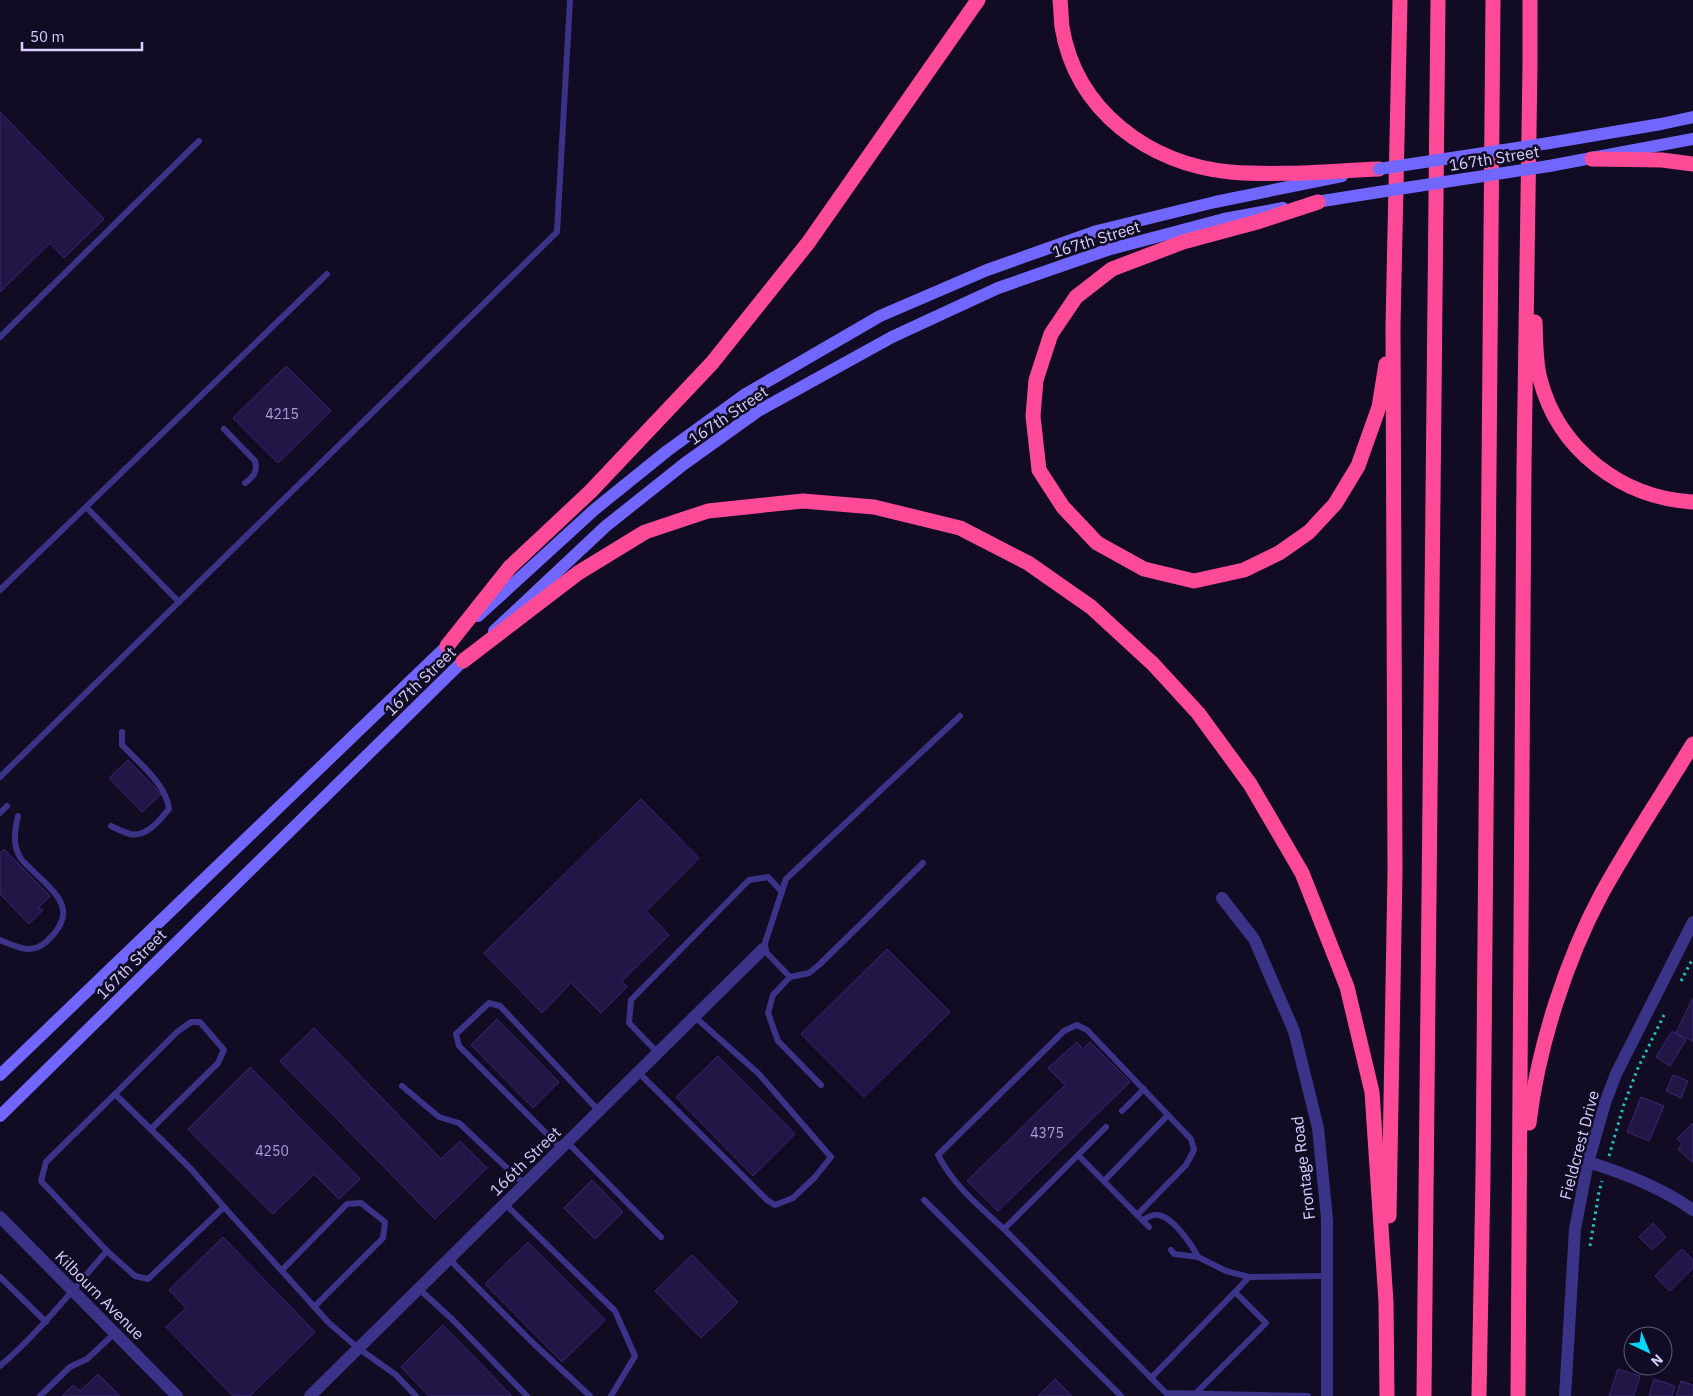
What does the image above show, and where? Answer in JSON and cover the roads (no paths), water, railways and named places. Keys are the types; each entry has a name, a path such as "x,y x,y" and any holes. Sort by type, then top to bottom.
{"highway":[{"path":"447,646 510,567 591,491 712,363 808,244 978,0"},
{"path":"1060,0 1062,27 1076,71 1099,107 1117,125 1148,148 1179,161 1204,168 1230,172 1271,174 1379,169"},
{"path":"1390,0 1391,39 1399,65"},
{"path":"1387,1396 1386,1302 1396,872 1393,326 1400,0"},
{"path":"1424,1396 1438,0"},
{"path":"1479,1396 1483,1157 1493,0"},
{"path":"1518,1396 1522,702 1530,0"},
{"path":"1530,65 1536,0"},
{"path":"1592,159 1662,160 1693,164"},
{"path":"1318,202 1257,222 1184,242 1112,269 1076,297 1051,334 1036,380 1032,416 1039,470 1063,507 1097,544 1144,569 1194,581 1244,570 1279,553 1309,532 1335,504 1358,466 1379,407 1393,326"},
{"path":"1526,273 1535,296 1536,356 1539,377 1557,423 1572,443 1588,459 1616,480 1647,493 1671,500 1693,502"},
{"path":"463,661 578,573 645,532 708,511 803,501 874,507 960,528 1028,563 1091,607 1153,664 1198,713 1250,784 1302,873 1347,987 1372,1092 1386,1302"},
{"path":"1520,1191 1536,1077 1562,986 1602,894 1693,744"}],"main road":[{"name":"167th Street","path":"0,1075 507,588 594,510 667,451 744,395 880,316 987,270 1097,231 1215,202 1379,169 1549,143 1693,117"},
{"name":"167th Street","path":"0,1116 523,602 606,526 684,464 758,412 892,337 998,288 1107,250 1224,218 1592,159 1693,139"}],"street":[{"name":"Frontage Road","path":"1222,898 1254,939 1294,1031 1318,1128 1327,1219 1327,1396"},
{"name":"Fieldcrest Drive","path":"1566,1396 1575,1228 1588,1162 1605,1103 1616,1074 1688,946 1693,922"},
{"name":"166th Street","path":"310,1396 763,949"},
{"path":"1588,1162 1657,1189 1693,1210"},
{"name":"Kilbourn Avenue","path":"4,1223 177,1396"}],"lane":[{"path":"0,777 557,232 570,0"},
{"path":"0,337 198,141"},
{"path":"0,590 327,274"},
{"path":"224,429 255,461 254,476 245,484"},
{"path":"86,507 179,602"},
{"path":"790,977 763,949 786,879 960,716"},
{"path":"111,826 131,834 144,833 169,809 168,798 162,788 122,745 122,732"},
{"path":"0,813 7,806"},
{"path":"0,940 19,949 35,949 58,929 63,919 64,908 55,892 20,858 14,840 18,816"},
{"path":"821,1085 778,1041 768,1013 773,995 790,977 809,974 923,863"},
{"path":"658,1053 628,1023 631,1000 749,880 768,877 782,892"},
{"path":"599,1110 500,1006 490,1003 456,1034 459,1046 661,1237"},
{"path":"638,1072 766,1200 775,1205 793,1198 815,1177 831,1157 759,1074 695,1017"},
{"path":"151,1130 218,1063 224,1050 200,1022 190,1022 177,1032 46,1162 41,1181 107,1251 135,1276 148,1279 224,1207"},
{"path":"1137,1215 1186,1165 1194,1150 1191,1139 1087,1030 1077,1025 1064,1031 938,1155 957,1184 1166,1393 1308,1396"},
{"path":"402,1086 439,1117 459,1123 524,1184"},
{"path":"1122,1112 1144,1089"},
{"path":"115,1094 191,1169 329,1323 358,1348 396,1375 416,1396"},
{"path":"1104,1181 1168,1115"},
{"path":"1004,1229 1106,1127"},
{"path":"1078,1155 1149,1227"},
{"path":"924,1200 1121,1396"},
{"path":"282,1270 347,1204 361,1203 385,1222 383,1238 314,1307"},
{"path":"504,1204 615,1311 635,1356 611,1396"},
{"path":"1143,1220 1152,1215 1160,1215 1190,1241 1198,1257"},
{"path":"1171,1250 1174,1254 1198,1257 1226,1271 1248,1277 1326,1276"},
{"path":"0,1366 46,1322 107,1251"},
{"path":"448,1258 534,1344 590,1396"},
{"path":"0,1277 46,1322"},
{"path":"1151,1378 1236,1292 1248,1277"},
{"path":"418,1288 527,1396"},
{"path":"1195,1394 1266,1323 1236,1292"},
{"path":"40,1396 70,1367 87,1359 115,1333"}]}
